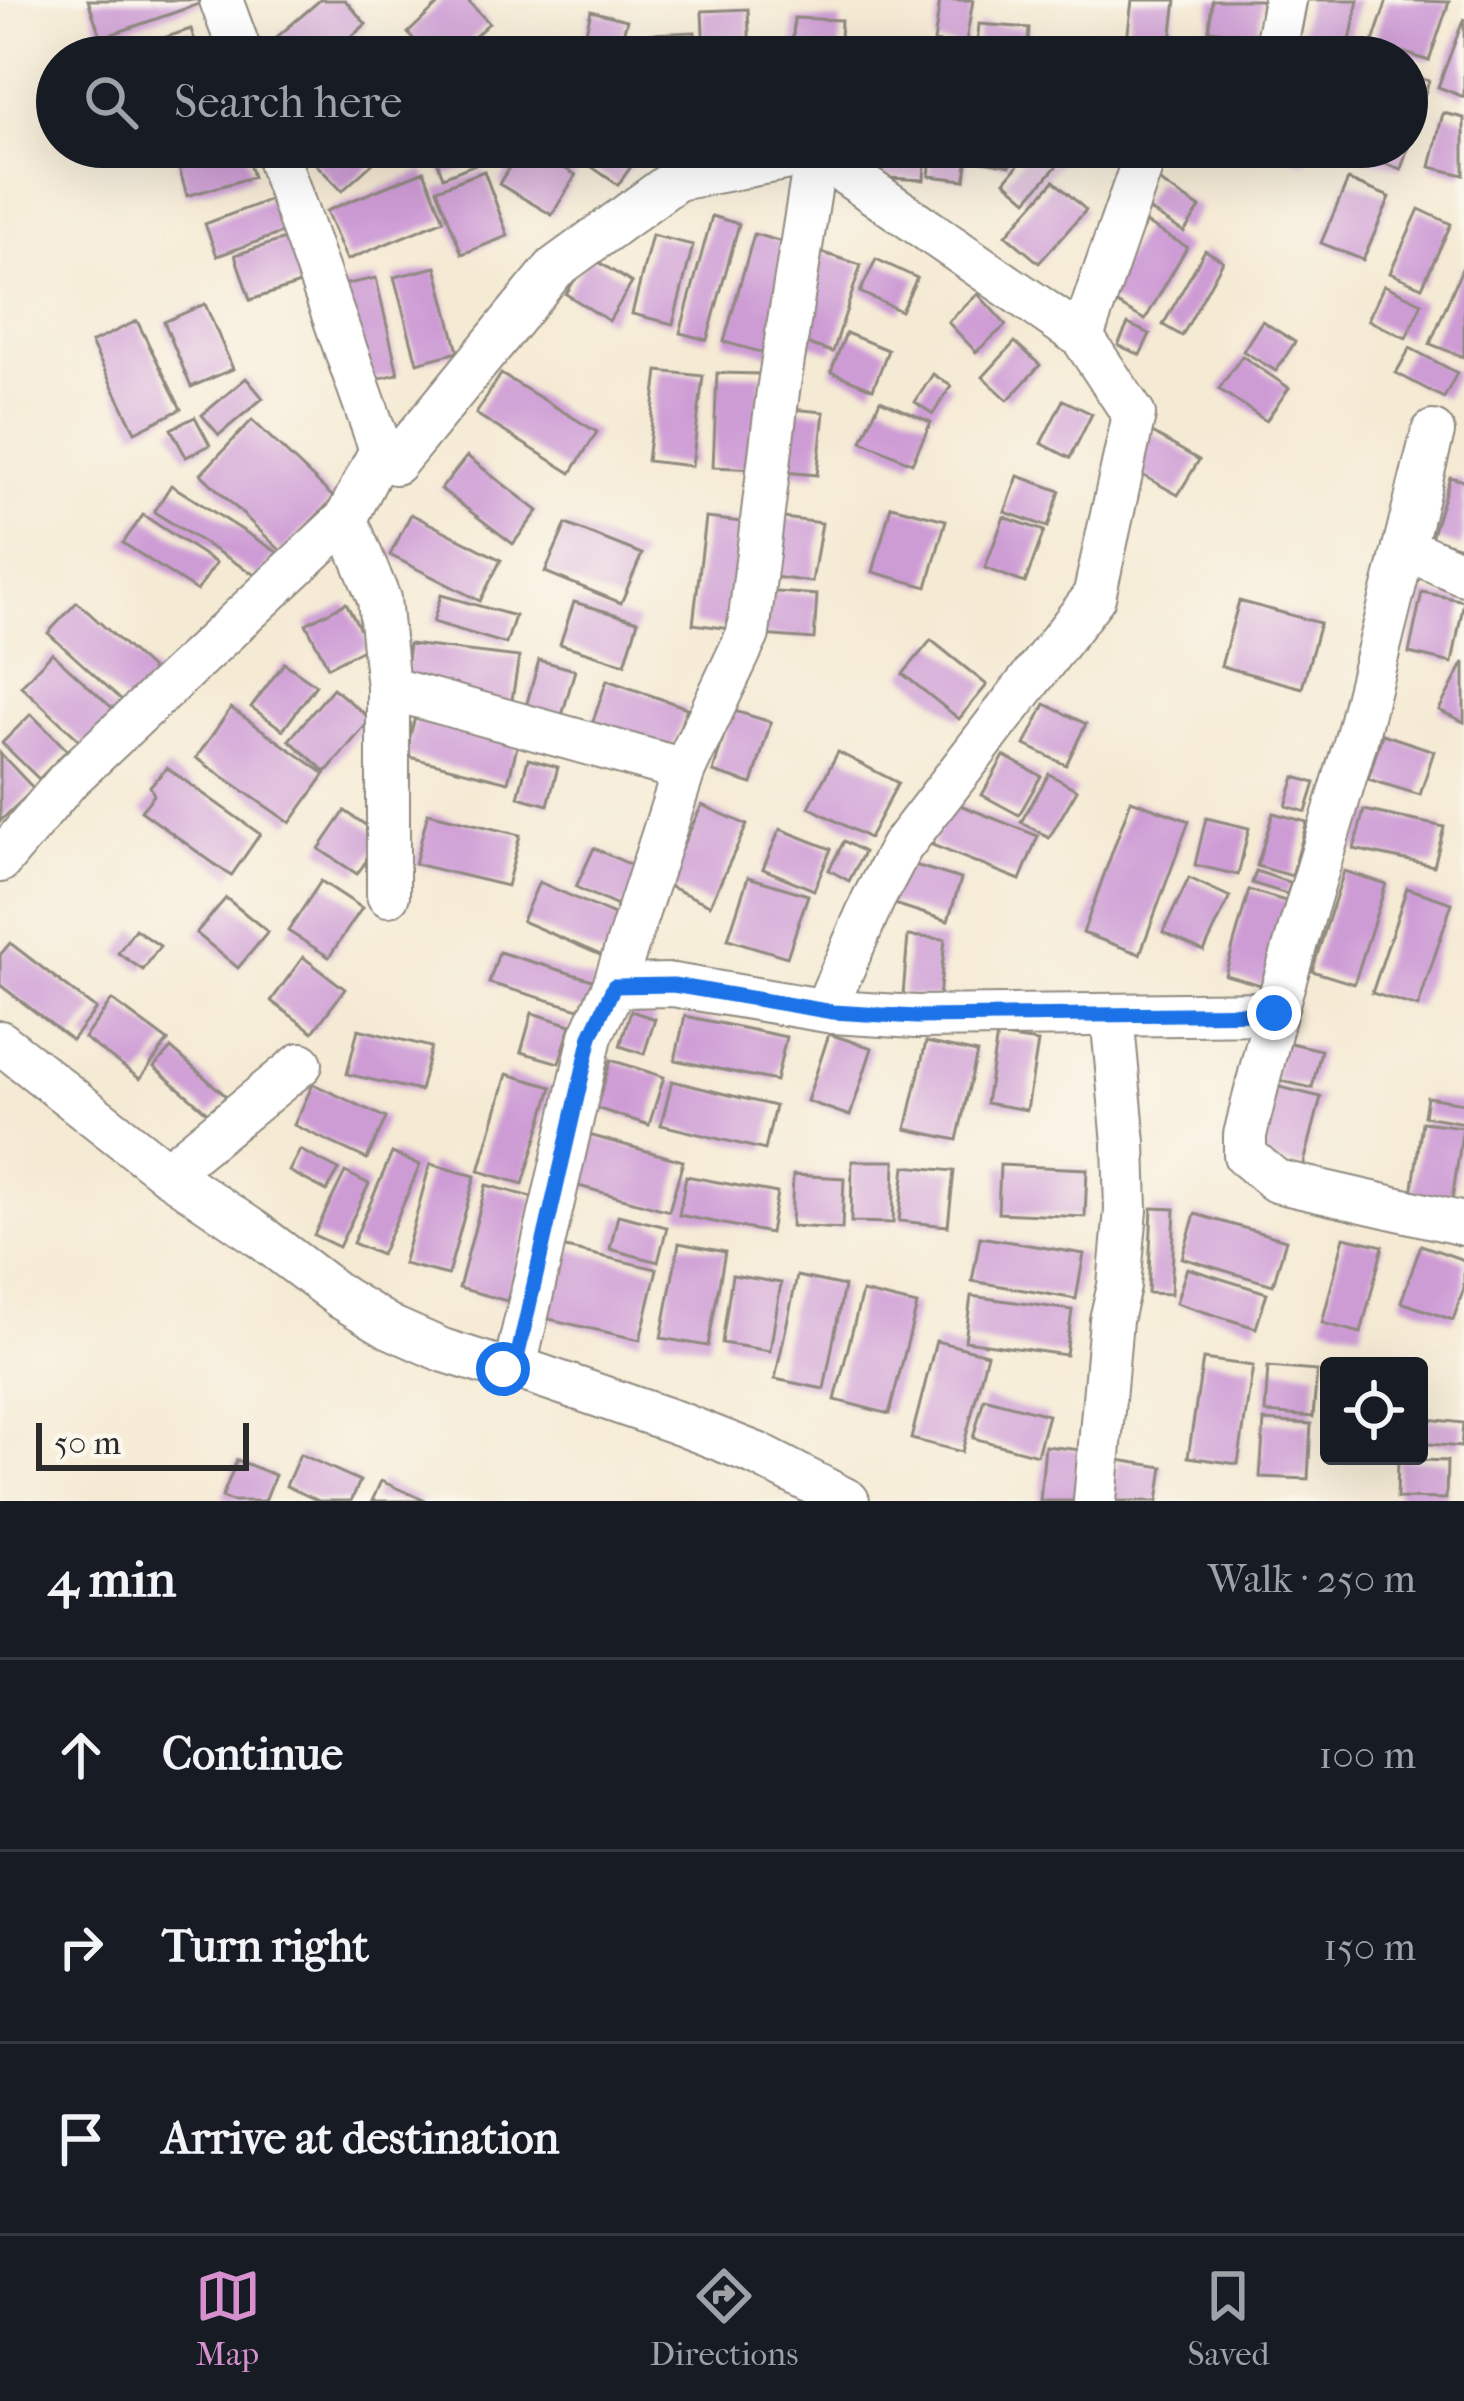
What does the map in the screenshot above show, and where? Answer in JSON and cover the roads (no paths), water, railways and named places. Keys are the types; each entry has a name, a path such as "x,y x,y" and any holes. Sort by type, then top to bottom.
{"street":[{"path":"221,0 234,36"},
{"path":"1278,36 1285,0"},
{"path":"281,168 381,450 395,464 555,268 676,179 738,168"},
{"path":"515,1367 591,1036 614,986 684,770 748,634 778,391 814,168"},
{"path":"833,1012 832,994 901,847 1094,597 1134,415 1082,337 836,168"},
{"path":"1082,337 1141,168"},
{"path":"1433,432 1356,740 1274,1013 1245,1136 1245,1155 1276,1181 1464,1224"},
{"path":"0,861 69,778 346,519 381,450"},
{"path":"346,519 379,599 388,688 388,895"},
{"path":"1404,548 1464,574"},
{"path":"388,688 684,770"},
{"path":"614,986 673,985 833,1012 916,1017 1274,1013"},
{"path":"1095,1501 1126,1210 1112,1015"},
{"path":"0,1042 166,1173 390,1327 442,1350 503,1369 515,1367 678,1423 758,1454 848,1501"},
{"path":"166,1173 301,1064"}]}
